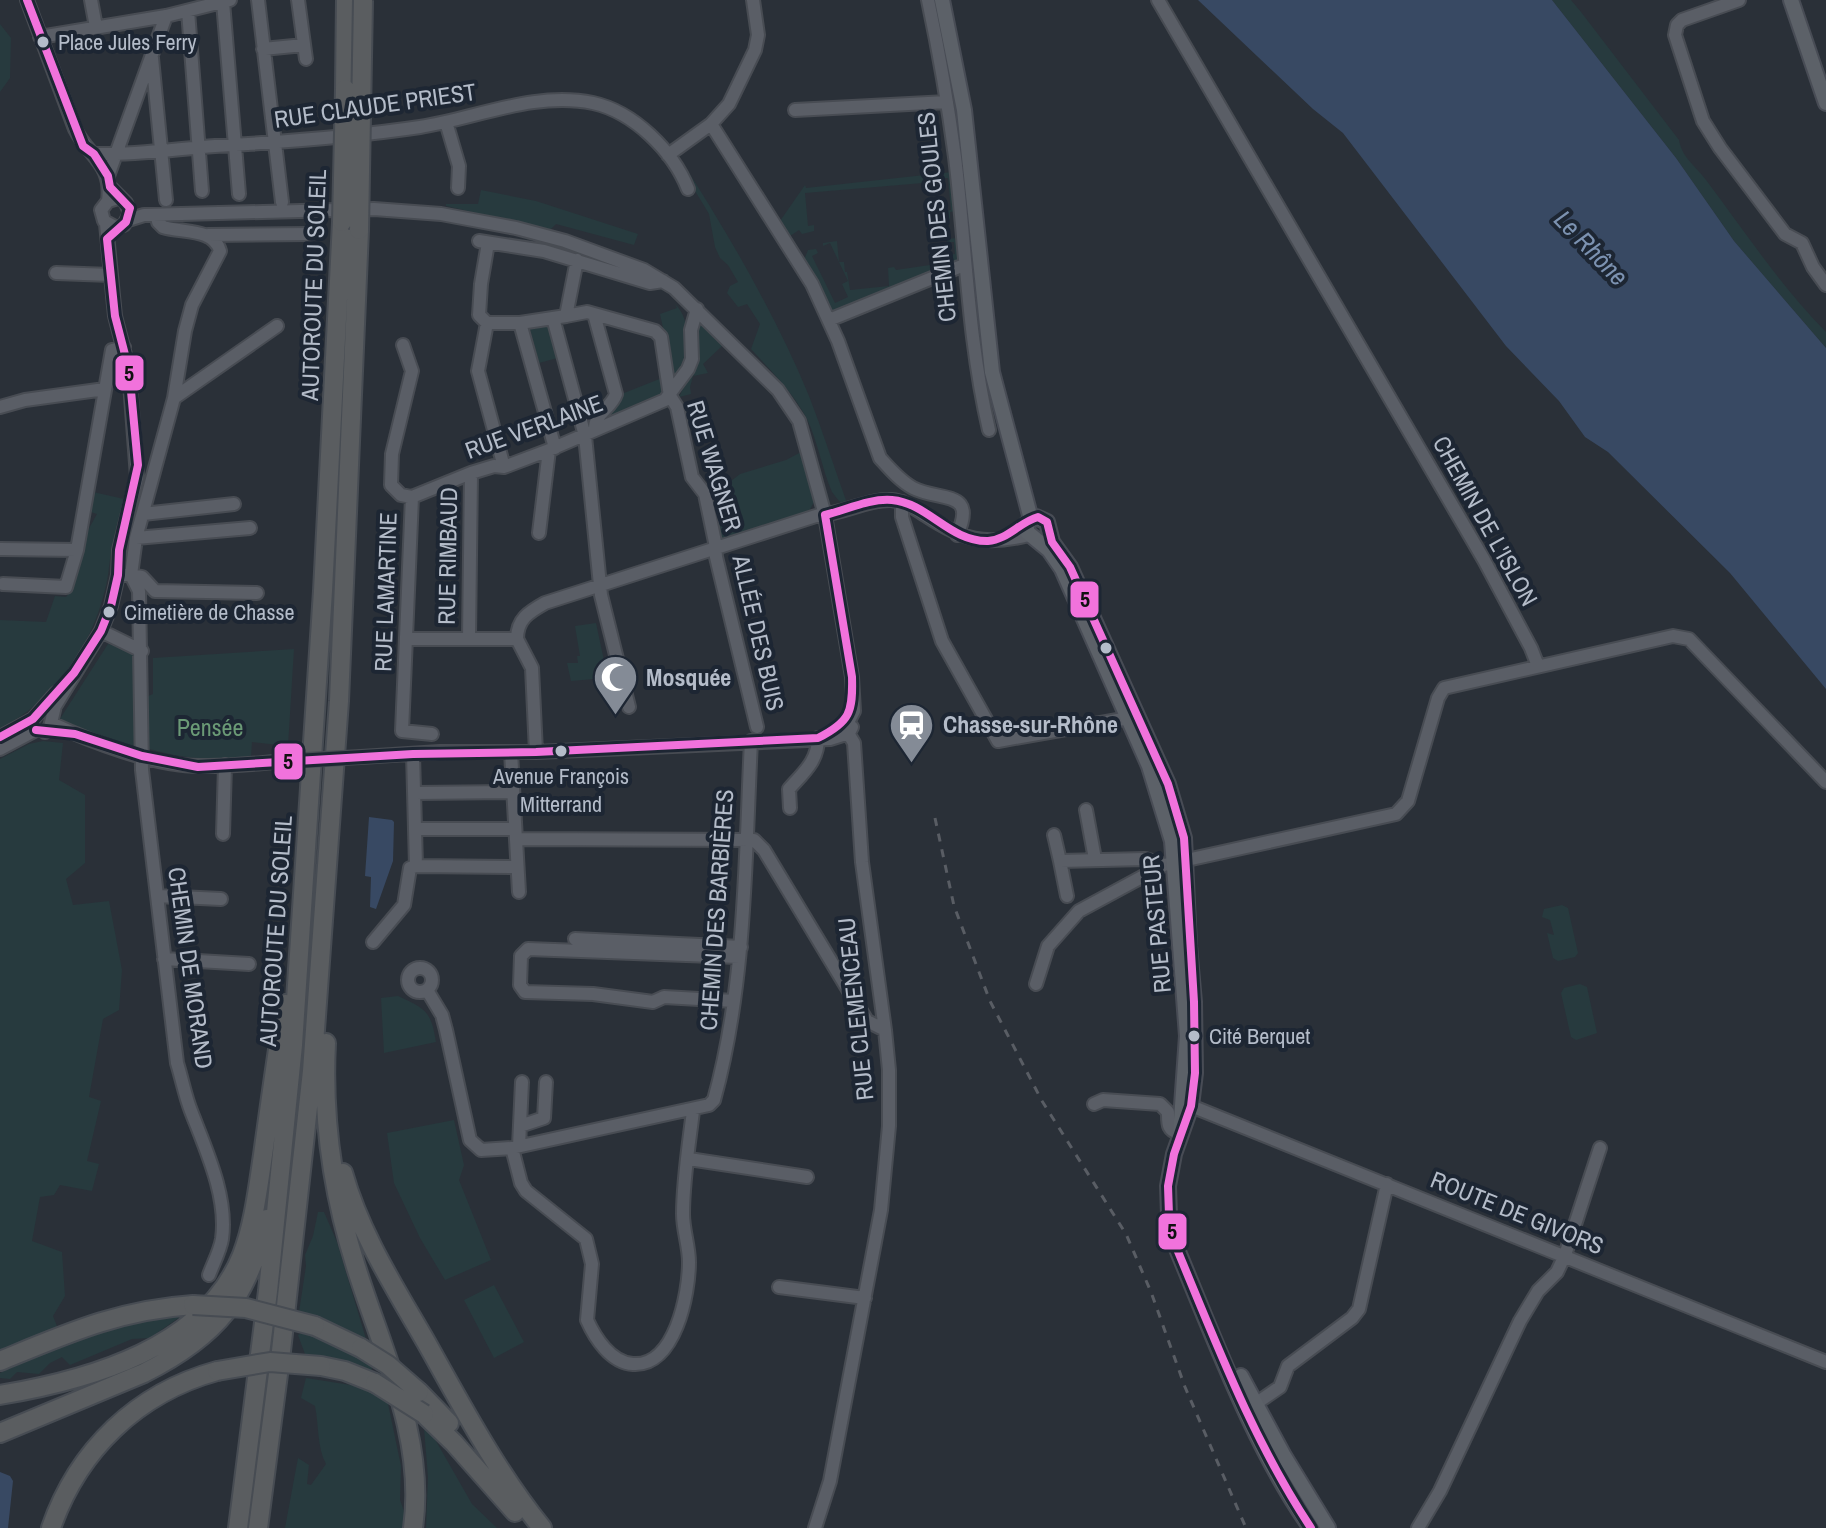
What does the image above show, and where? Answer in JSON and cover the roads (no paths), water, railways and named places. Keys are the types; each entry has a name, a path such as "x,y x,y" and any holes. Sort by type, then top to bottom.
{"highway":[{"name":"AUTOROUTE DU SOLEIL","path":"258,1528 305,1140 333,788 351,452 346,0"},
{"name":"AUTOROUTE DU SOLEIL","path":"238,1528 283,1146 302,903 338,329 350,226 363,0"},
{"path":"333,788 337,838 325,1060 326,1122 341,1215 412,1447 415,1481 413,1528"},
{"path":"0,1395 83,1376 148,1349 192,1322 227,1284 242,1254 254,1210 302,903"},
{"path":"325,1060 332,1087 343,1173 364,1230 500,1471 542,1528"},
{"path":"0,1433 162,1364 218,1322 239,1294 254,1266 283,1146"},
{"path":"0,1361 116,1316 193,1305 246,1308 315,1326 388,1365 419,1392 467,1446 528,1528"},
{"path":"51,1528 75,1476 114,1427 132,1412 170,1387 217,1371 270,1362 321,1366 345,1371 375,1383 424,1414 495,1487"}],"main road":[{"path":"942,0 964,110 992,372 1035,527 1066,578 1135,721"},
{"path":"951,0 965,79 964,110"},
{"path":"1791,0 1826,103"},
{"path":"1035,527 1070,567 1135,721"},
{"path":"1066,578 1072,582 1081,599 1084,598"},
{"name":"RUE PASTEUR","path":"1135,721 1177,810 1184,838 1174,862 1187,1036 1180,1134"},
{"name":"RUE PASTEUR","path":"1174,862 1189,946 1195,1036 1191,1106 1180,1134 1168,1186 1174,1242 1196,1295 1252,1407 1328,1528"},
{"name":"RUE PASTEUR","path":"1252,1407 1270,1457 1311,1528"}],"street":[{"path":"0,737 42,723 142,756 178,764 225,765 413,754 536,752 818,738 845,729 857,712 825,515 802,430 790,405 697,309 663,281 644,270 565,241 441,214 374,209 129,214 113,199 109,181 94,154 83,146 79,138 27,0"},
{"path":"91,0 96,27"},
{"path":"258,0 282,202"},
{"path":"298,0 306,59"},
{"path":"668,155 711,124 729,104 755,50 758,35 753,0"},
{"name":"CHEMIN DES GOULES","path":"928,0 955,158 964,265 989,430"},
{"name":"CHEMIN DE L'ISLON","path":"1158,0 1484,560 1538,666"},
{"path":"1739,0 1682,20 1677,25 1675,35 1703,121 1781,229 1802,243 1826,285"},
{"path":"40,37 166,16 226,1 239,194"},
{"path":"188,11 202,191"},
{"path":"109,181 166,16"},
{"path":"263,49 304,45"},
{"path":"152,55 166,200"},
{"name":"RUE CLAUDE PRIEST","path":"94,154 275,142 446,122 536,101 575,100 619,112 645,131 668,155 688,189"},
{"path":"795,110 947,102"},
{"path":"446,122 459,166 458,188"},
{"path":"711,124 812,284 829,320 880,458 914,488 950,497 960,503 964,510 957,535"},
{"path":"113,199 101,214 110,226 107,239 115,316 129,370 138,465 119,550 124,575"},
{"path":"110,226 124,225 129,214"},
{"path":"151,215 163,227 208,235 310,234"},
{"path":"0,749 42,723 101,631 124,575 174,398 192,305 220,251 218,243 208,235"},
{"path":"590,433 600,413 616,394 594,314 587,312 520,323 487,323 479,315 484,242 544,251 650,283 663,281"},
{"path":"577,260 560,317 590,433 601,595 629,707"},
{"path":"829,320 964,265"},
{"path":"56,273 111,275"},
{"path":"670,396 692,359 692,321 697,309"},
{"name":"RUE WAGNER","path":"594,314 655,331 661,337 670,396 677,407 692,477 705,494 716,549"},
{"path":"487,323 478,371 504,467"},
{"path":"520,323 552,449 539,533"},
{"path":"174,398 277,326"},
{"name":"RUE LAMARTINE","path":"403,345 412,371 392,454 391,485 401,495 412,497 402,731 432,734"},
{"path":"3,584 66,587 77,550 112,350 124,347"},
{"path":"0,407 25,400 105,389"},
{"name":"RUE VERLAINE","path":"412,497 471,473 494,466 504,467 552,449 670,396"},
{"name":"RUE RIMBAUD","path":"469,639 471,473"},
{"path":"536,752 532,668 517,639 520,622 530,611 545,603 825,515 878,502 902,502 957,535 974,540 999,540 1035,527"},
{"path":"902,502 902,517 934,621 951,660 994,737 1004,742 1135,721"},
{"path":"143,514 234,504"},
{"path":"136,538 250,528"},
{"path":"0,549 77,550"},
{"name":"ALLÉE DES BUIS","path":"716,549 757,727"},
{"path":"124,575 142,577 155,591 257,593"},
{"name":"CHEMIN DE MORAND","path":"124,575 139,591 142,756 177,1063 190,1109 208,1149 217,1188 222,1242 209,1275"},
{"path":"101,631 142,651"},
{"path":"1036,984 1048,946 1079,911 1174,862 1396,814 1408,801 1438,698 1444,688 1673,636 1689,639 1826,782"},
{"path":"407,639 517,639"},
{"path":"845,729 853,703 852,677"},
{"name":"RUE CLEMENCEAU","path":"815,1528 830,1481 865,1298 881,1210 889,1126 889,1070 862,862 854,743 845,729"},
{"path":"790,808 789,789 815,760 818,738"},
{"name":"CHEMIN DES BARBIÈRES","path":"693,1111 714,1100 728,1050 740,952 751,741"},
{"path":"511,752 519,892"},
{"path":"413,754 416,866"},
{"path":"223,834 225,765"},
{"path":"415,793 513,792"},
{"path":"1086,810 1095,859"},
{"path":"416,829 754,840 764,850 867,1021 885,1030"},
{"path":"1054,835 1067,896"},
{"path":"1060,861 1145,859 1174,862"},
{"path":"373,942 404,905 410,868 517,867"},
{"path":"158,896 221,899"},
{"path":"575,939 740,952"},
{"path":"734,1001 664,997 653,1002 593,994 525,992 520,985 521,956 528,949 740,952"},
{"path":"164,959 249,964"},
{"path":"427,990 442,1015 470,1140 475,1146 488,1151 516,1147 693,1111 683,1214 689,1260 685,1299 665,1349 649,1361 629,1364 608,1353 587,1320 592,1264 586,1239 526,1191 521,1183 516,1147 522,1082"},
{"path":"520,1126 544,1118 546,1082"},
{"path":"1094,1104 1103,1100 1160,1104 1168,1112 1168,1126 1180,1134"},
{"name":"ROUTE DE GIVORS","path":"1191,1106 1826,1362"},
{"path":"1418,1528 1440,1491 1520,1321 1538,1291 1557,1272 1600,1148"},
{"path":"689,1159 807,1177"},
{"path":"1252,1407 1280,1387 1288,1366 1352,1318 1359,1309 1387,1184"},
{"path":"779,1287 865,1298"}],"water":[{"name":"Le Rhône","path":"1198,0 1552,0 1676,158 1734,241 1826,348 1826,689 1730,573 1608,452 1585,437 1559,401 1506,346 1343,133 1313,109"},
{"path":"369,817 394,822 393,861 376,909 370,907 371,877 365,876"},
{"path":"0,1472 10,1476 13,1481 8,1528 0,1528"}],"railway":[{"path":"935,818 954,906 990,1001 1042,1101 1126,1234 1151,1292 1185,1387 1246,1528"}],"place":[{"name":"Place Jules Ferry","path":"43,42"},
{"name":"Cimetière de Chasse","path":"109,612"},
{"name":"Mosquée","path":"615,717"},
{"name":"Avenue François Mitterrand","path":"561,751"},
{"name":"Chasse-sur-Rhône","path":"912,764"},
{"name":"Cité Berquet","path":"1194,1036"}],"park label":[{"name":"Pensée","path":"210,728"}]}
